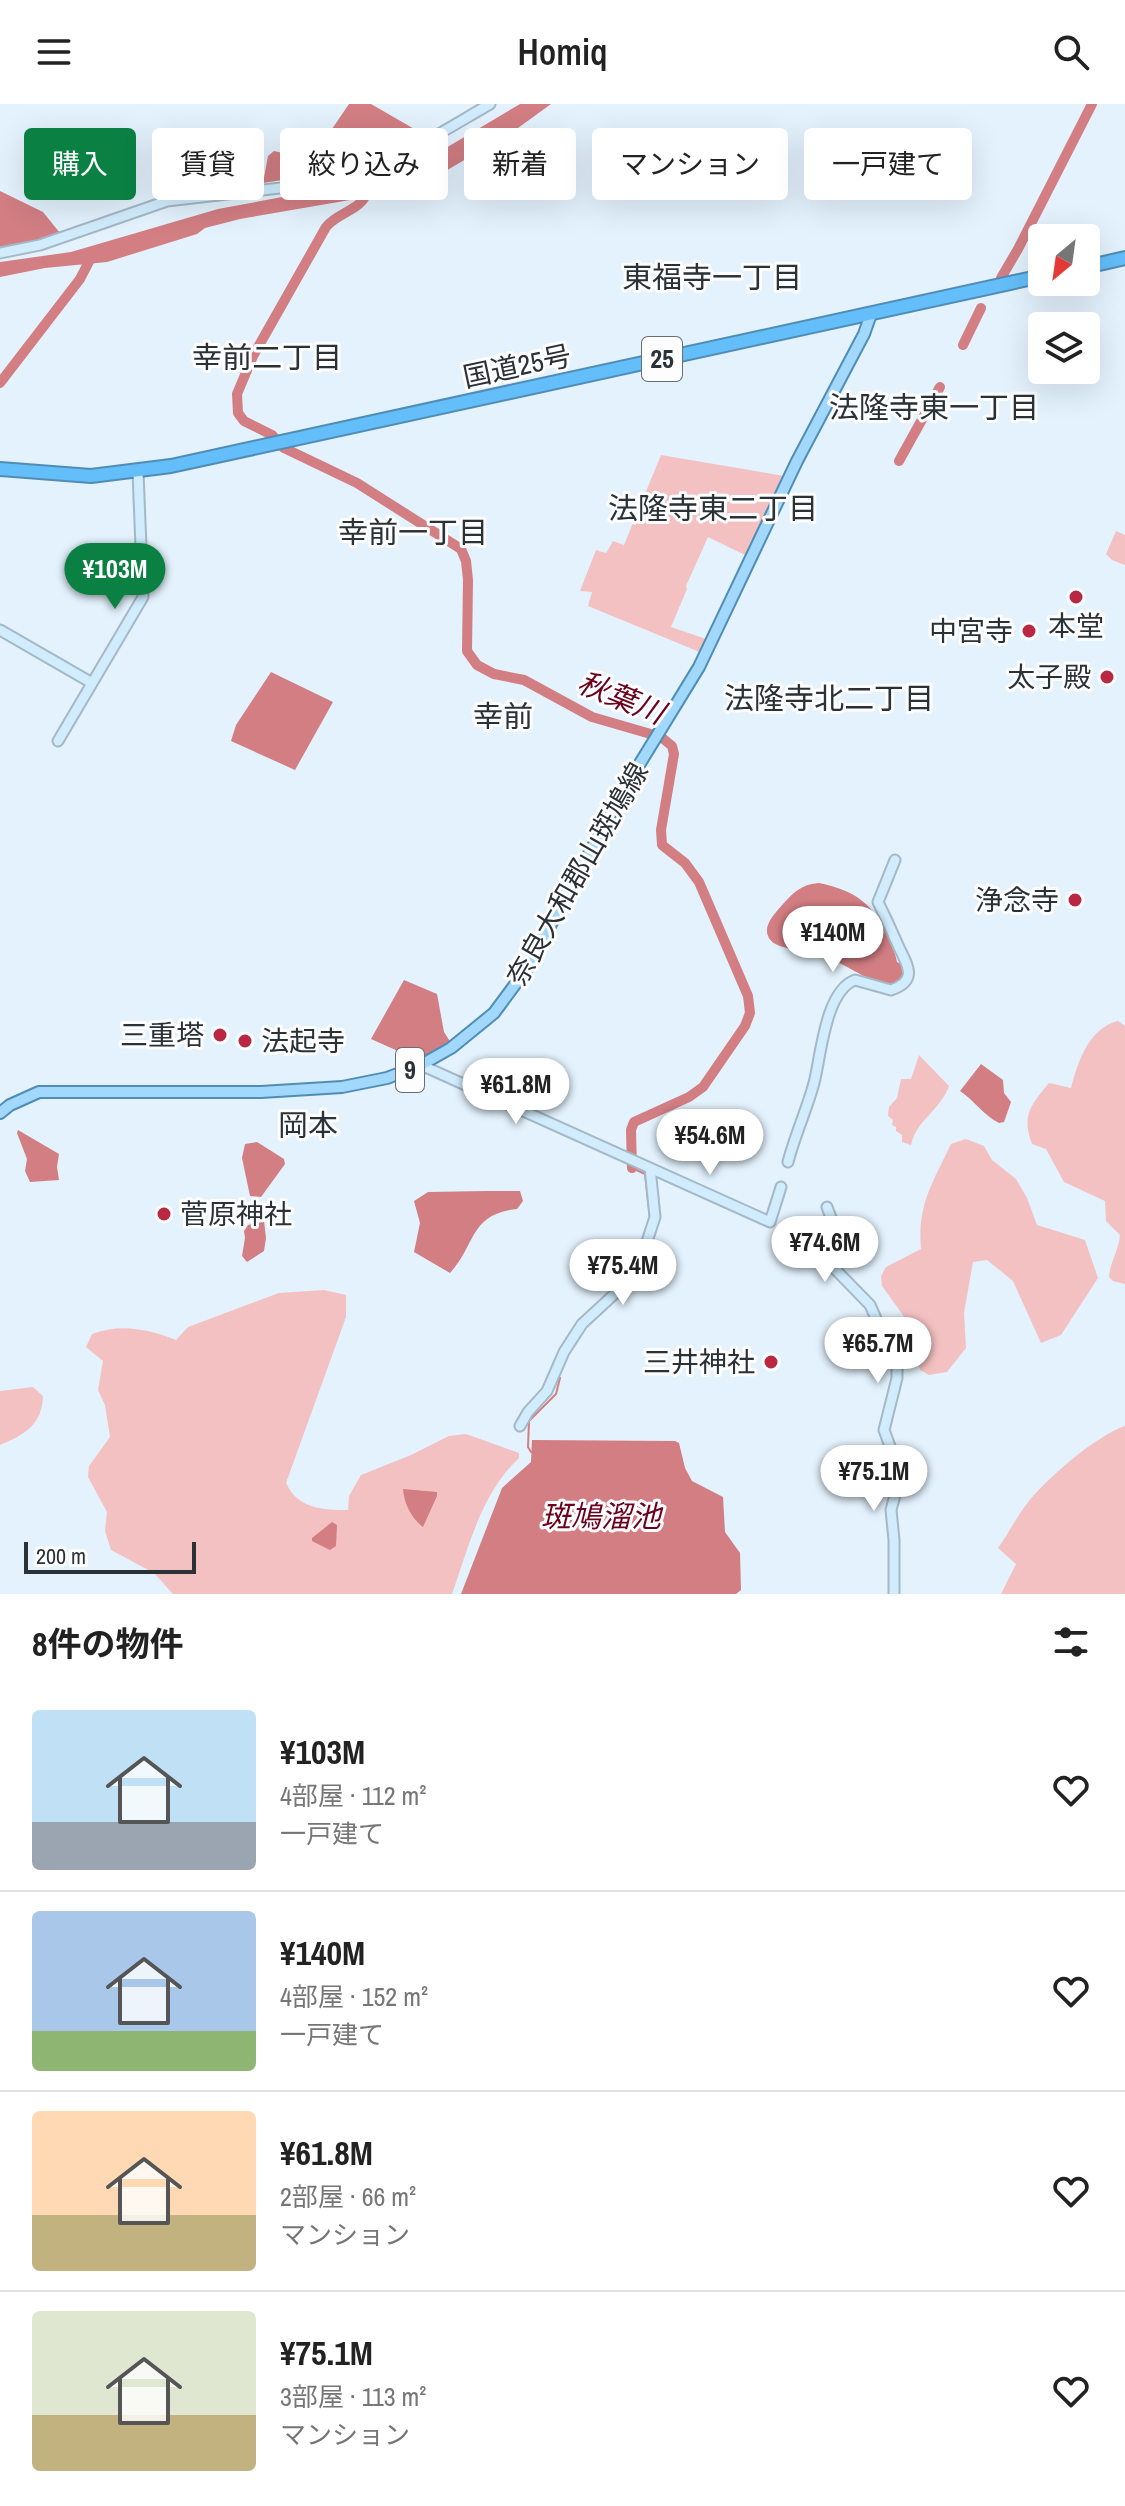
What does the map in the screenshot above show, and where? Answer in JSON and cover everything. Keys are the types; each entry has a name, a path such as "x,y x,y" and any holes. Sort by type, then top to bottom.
{"highway":[{"path":"1100,264 1125,258"},
{"name":"国道25号","path":"0,469 62,475 138,472 1028,279"}],"main road":[{"name":"奈良大和郡山斑鳩線","path":"0,1113 39,1092 307,1091 379,1081 421,1065 451,1048 494,1013 511,992 558,916 620,796 712,642 781,494 864,334 871,314"}],"street":[{"path":"0,253 40,245 168,205 349,177 390,161 486,106"},
{"path":"58,741 143,597 138,472"},
{"path":"0,630 92,683"},
{"path":"788,1162 814,1085 820,1044 843,988 855,980 878,989 891,990 903,985 908,976 907,962 878,902 895,860"},
{"path":"421,1065 770,1222 781,1187"},
{"path":"520,1426 547,1391 564,1352 582,1324 632,1277 639,1266 655,1217 650,1168"},
{"path":"827,1207 836,1231 834,1268 870,1305 897,1366 884,1430 899,1480 891,1510 894,1594"}],"shaded area":[{"path":"661,455 784,476 747,556 708,537 671,627 709,640 702,653 588,606 592,592 580,591 596,550 606,553 613,541 624,545"},
{"path":"1116,531 1125,535 1125,565 1106,554"},
{"path":"1118,1021 1125,1026 1125,1284 1109,1277 1120,1235 1106,1221 1105,1201 1064,1182 1046,1149 1032,1144 1027,1125 1033,1104 1049,1083 1071,1088 1081,1057 1092,1038"},
{"path":"919,1055 949,1086 918,1128 911,1145 902,1142 902,1135 896,1131 893,1120 888,1116 889,1107 897,1098 901,1079 911,1079"},
{"path":"966,1139 984,1146 992,1160 1016,1179 1037,1225 1085,1240 1098,1278 1061,1335 1041,1343 1013,1281 987,1260 973,1262 964,1313 966,1348 947,1372 929,1375 920,1370 905,1318 882,1286 881,1276 886,1267 921,1249 921,1219 933,1182 951,1144"},
{"path":"324,1290 346,1295 346,1317 286,1483 297,1498 312,1506 348,1510 349,1496 361,1475 449,1436 466,1434 519,1453 519,1458 506,1472 486,1504 452,1594 173,1594 154,1573 111,1550 105,1531 107,1512 88,1477 89,1466 110,1437 105,1405 98,1390 103,1361 86,1347 92,1334 113,1329 134,1329 176,1340 188,1327 279,1293"},
{"path":"33,1387 43,1396 35,1422 24,1433 0,1445 0,1391"},
{"path":"1125,1426 1125,1594 1001,1594 1016,1564 998,1548 1026,1505 1045,1483 1072,1460 1100,1439"}],"water":[{"path":"349,104 371,104 413,128 333,128"},
{"path":"520,104 551,104 518,128 480,128"},
{"path":"464,137 464,160 448,170 448,147"},
{"path":"274,151 280,152 280,180 264,183 268,156"},
{"path":"0,191 43,212 60,233 27,244 0,248"},
{"path":"280,197 280,200 350,200 240,219 107,262 45,268 0,277 0,262 71,252 218,209"},
{"path":"271,672 333,702 295,770 231,741 236,725"},
{"path":"819,883 844,890 870,908 883,927 897,962 905,966 903,980 893,987 882,984 824,956 771,941 767,927 777,911 799,889"},
{"path":"404,980 437,994 444,1032 451,1043 418,1060 371,1039"},
{"path":"981,1064 1003,1080 1004,1093 1011,1102 1004,1122 993,1120 960,1091"},
{"path":"18,1130 59,1154 59,1180 30,1182"},
{"path":"257,1142 284,1159 285,1164 261,1197 250,1196 242,1158 245,1144"},
{"path":"520,1191 523,1201 517,1209 501,1212 482,1224 450,1273 414,1252 420,1223 414,1201 428,1192"},
{"path":"264,1221 264,1251 247,1262 242,1256 244,1231 248,1225"},
{"name":"斑鳩溜池","path":"532,1440 679,1443 685,1468 692,1481 723,1497 725,1532 740,1553 741,1590 736,1594 461,1594 502,1488 531,1462"},
{"path":"403,1489 437,1492 423,1527 409,1510"},
{"path":"332,1522 337,1525 336,1546 330,1550 312,1541 312,1538"}],"waterway":[{"path":"1001,278 1092,104"},
{"name":"秋葉川","path":"363,200 326,227 253,356 237,394 238,413 244,421 272,435 284,448 357,483 461,549 468,580 467,651 477,665 494,674 524,680 592,717 661,737 672,746 674,754 661,830 662,845 685,863 699,882 748,996 750,1013 745,1026 703,1087 689,1097 634,1122 631,1130 632,1168"},
{"path":"0,383 80,279 94,252"},
{"path":"963,345 981,308"},
{"path":"899,461 940,387"},
{"name":"秋葉川","path":"632,1168 645,1174 650,1218"},
{"name":"秋葉川","path":"630,1270 638,1254"},
{"name":"秋葉川","path":"562,1347 581,1319 619,1284"},
{"name":"秋葉川","path":"531,1452 528,1447 529,1421 556,1394 560,1378"}],"place":[{"name":"本堂","path":"1076,597"},
{"name":"中宮寺","path":"1029,631"},
{"name":"太子殿","path":"1107,677"},
{"name":"浄念寺","path":"1075,900"},
{"name":"三重塔","path":"220,1035"},
{"name":"法起寺","path":"245,1041"},
{"name":"菅原神社","path":"164,1214"},
{"name":"三井神社","path":"771,1362"}],"district":[{"name":"東福寺一丁目","path":"712,278"},
{"name":"幸前二丁目","path":"267,358"},
{"name":"法隆寺東一丁目","path":"934,408"},
{"name":"法隆寺東二丁目","path":"713,509"},
{"name":"幸前一丁目","path":"413,533"},
{"name":"法隆寺北二丁目","path":"829,699"},
{"name":"幸前","path":"503,717"},
{"name":"岡本","path":"308,1126"}]}
